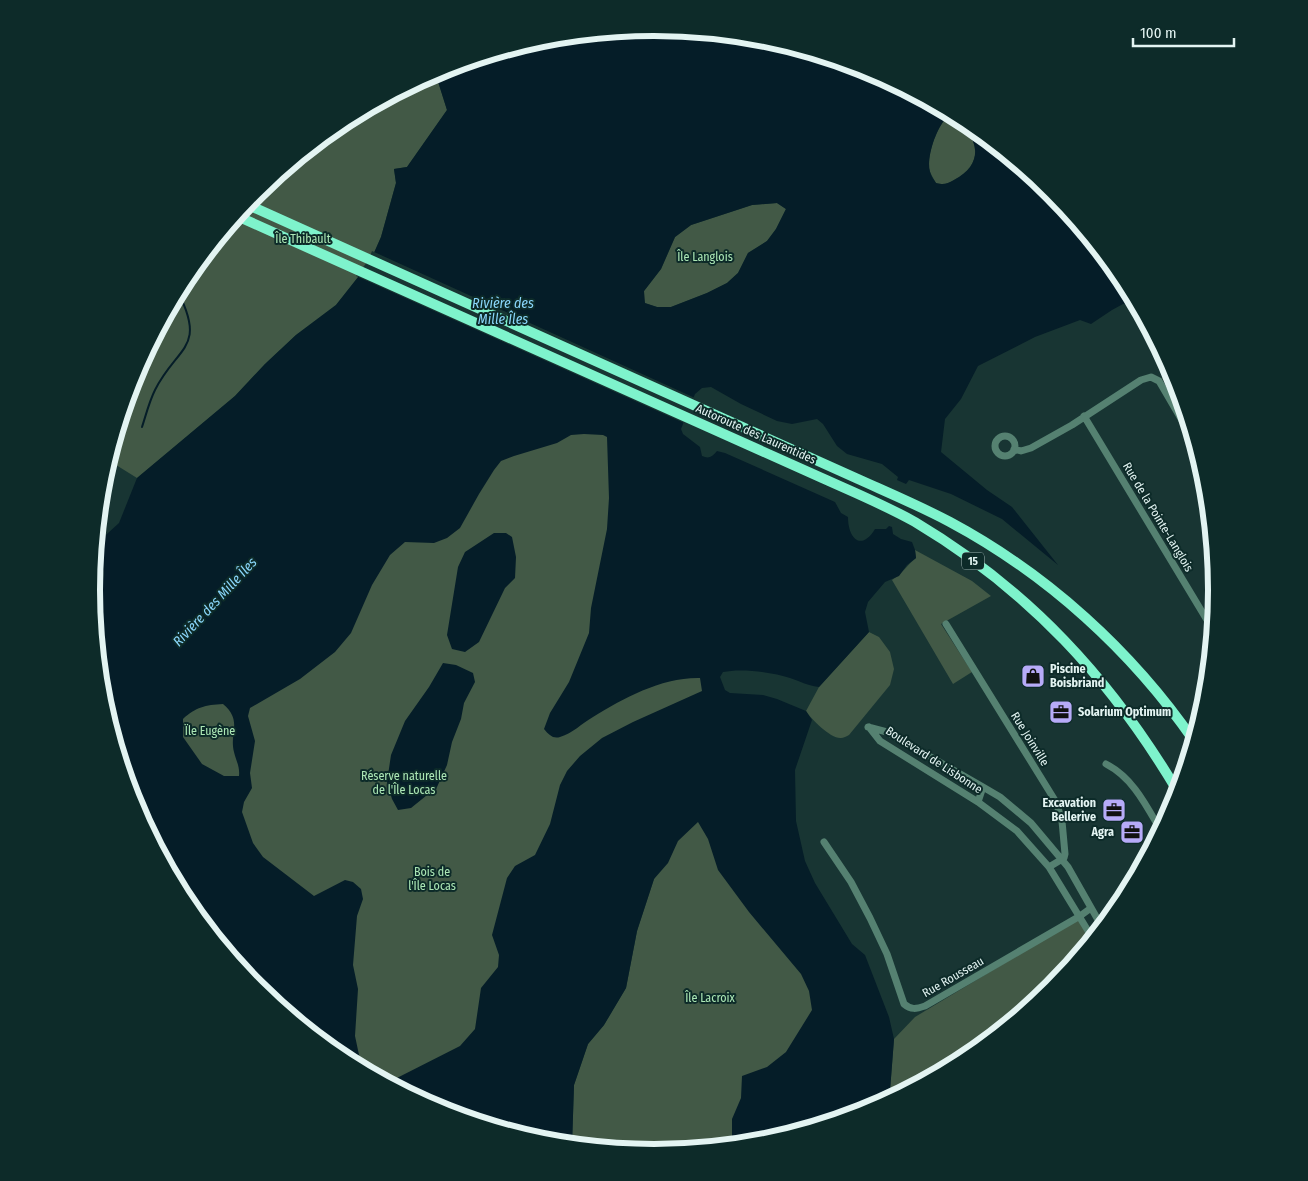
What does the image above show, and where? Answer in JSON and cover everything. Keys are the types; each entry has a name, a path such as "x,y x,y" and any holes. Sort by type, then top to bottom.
{"highway":[{"name":"Autoroute des Laurentides","path":"254,208 941,517 1000,553 1058,594 1110,640 1162,699 1189,735"},
{"name":"Autoroute des Laurentides","path":"243,219 902,515 943,540 986,570 1044,619 1091,668 1133,721 1173,784"}],"street":[{"path":"1014,449 1021,451 1031,448 1141,380 1151,377 1156,378 1181,420"},
{"name":"Rue de la Pointe-Langlois","path":"1084,416 1207,620"},
{"name":"Rue Joinville","path":"946,624 1056,802 1062,821 1066,854 1062,860"},
{"name":"Boulevard de Lisbonne","path":"1090,933 1049,867 1017,831 978,802 880,741 868,726 887,732 1000,797 1032,824 1068,867 1099,921"},
{"path":"1106,764 1117,771 1133,786 1157,824"},
{"path":"978,802 983,787"},
{"name":"Rue Rousseau","path":"824,842 851,882 887,954 904,1004 909,1008 917,1009 925,1006 1091,908"},
{"path":"1049,867 1062,860"}],"green space":[{"name":"Île Thibault","path":"438,80 447,110 407,167 394,169 396,183 381,237 370,262 336,305 296,335 235,396 137,478 115,464 129,412 157,345 174,313 214,253 262,199 317,151 377,111"},
{"path":"945,120 971,136 975,147 972,165 965,173 945,184 936,183 929,168 933,142"},
{"name":"Île Langlois","path":"777,203 786,209 776,229 767,241 748,253 738,273 727,283 671,307 657,307 644,303 644,291 661,269 675,237 691,225 752,205"},
{"path":"1165,375 1173,397 1162,378"},
{"name":"Réserve naturelle de l'Île Locas","path":"580,377 713,658 719,712 491,1056 413,1090 377,1070 331,1040 180,775 171,704 356,571"},
{"path":"915,550 972,581 991,596 941,624 972,672 953,684 892,580 916,558"},
{"path":"101,561 104,571 103,581 100,583"},
{"path":"869,632 879,637 890,652 894,669 890,685 849,735 842,738 837,737 822,728 806,711 819,687"},
{"name":"Île Lacroix","path":"690,798 795,939 819,1017 746,1137 690,1144 654,1145 618,1144 572,1138 574,1085 588,1044 604,1025 626,988 637,931 654,879"},
{"path":"1078,919 1088,936 1046,982 991,1030 962,1051 889,1093 894,1039 915,1017"}],"water":[{"name":"Rivière des Mille Îles","path":"618,37 690,37 762,47 797,55 866,78 899,93 945,119 935,136 929,159 930,172 936,183 945,184 949,182 965,173 972,165 975,147 971,136 991,151 1019,174 1071,225 1094,253 1129,304 1123,304 1091,324 1080,320 1035,337 978,366 961,399 945,419 941,452 987,490 1012,507 1058,565 1002,519 951,494 909,480 906,484 897,480 898,477 882,464 847,454 837,446 823,424 817,419 792,424 777,421 711,387 702,388 695,394 681,429 683,434 700,447 702,456 710,457 717,451 725,453 835,502 841,513 848,517 850,531 856,540 865,540 875,529 886,529 889,526 892,527 893,534 901,539 912,542 915,550 916,558 907,565 899,576 885,582 868,602 865,612 869,632 819,687 766,672 739,670 723,672 720,677 725,690 730,693 763,695 777,699 806,711 812,720 795,770 796,821 805,861 815,883 852,944 865,955 889,1017 894,1039 890,1091 866,1103 797,1126 732,1139 732,1119 741,1098 742,1076 767,1067 786,1052 812,1010 809,991 801,974 749,912 718,870 708,839 698,822 678,841 668,863 654,879 637,931 626,988 604,1025 588,1044 574,1085 572,1138 511,1126 476,1115 442,1103 394,1080 460,1046 475,1029 481,988 498,967 499,955 492,935 507,878 515,866 535,855 550,824 560,785 567,771 580,756 602,738 702,691 700,678 672,681 630,696 565,735 553,737 544,729 550,713 569,682 589,633 591,608 607,529 609,498 607,437 603,435 571,435 557,443 501,461 479,494 460,528 447,538 434,543 405,542 390,555 372,585 351,633 335,652 300,679 250,708 248,716 255,741 250,773 252,788 244,802 242,812 253,843 263,857 314,896 345,880 353,882 361,889 363,899 357,916 353,965 358,989 355,1036 360,1060 317,1030 289,1007 237,956 214,928 174,868 142,803 129,769 119,734 110,699 104,663 100,590 100,583 103,581 101,562 102,538 119,523 137,478 235,396 296,335 336,305 370,262 381,237 396,183 394,169 407,167 447,110 438,80 511,55 582,41","holes":["777,203 786,209 776,229 767,241 748,253 738,273 727,283 671,307 657,307 645,303 644,291 661,269 675,237 691,225 752,205","223,704 229,710 234,721 233,745 239,776 224,776 202,764 183,737 183,719 197,709"]},
{"path":"494,533 506,533 512,537 516,557 515,578 505,588 479,642 465,652 452,649 447,635 458,567 465,552"},
{"path":"443,663 456,665 473,673 475,682 464,703 447,765 437,787 411,808 398,810 392,799 387,782 391,755 405,721"}],"pier":[{"path":"372,251 695,398 684,423 356,276 368,261"}],"waterway":[{"path":"142,427 149,404 163,375 186,346 190,325 182,301"}],"place":[{"name":"Piscine Boisbriand","path":"1033,676"},
{"name":"Solarium Optimum","path":"1061,712"},
{"name":"Excavation Bellerive","path":"1114,810"},
{"name":"Agra","path":"1132,832"}],"park label":[{"name":"Ïle Eugène","path":"210,731"},
{"name":"Bois de l'Île Locas","path":"432,879"}]}
